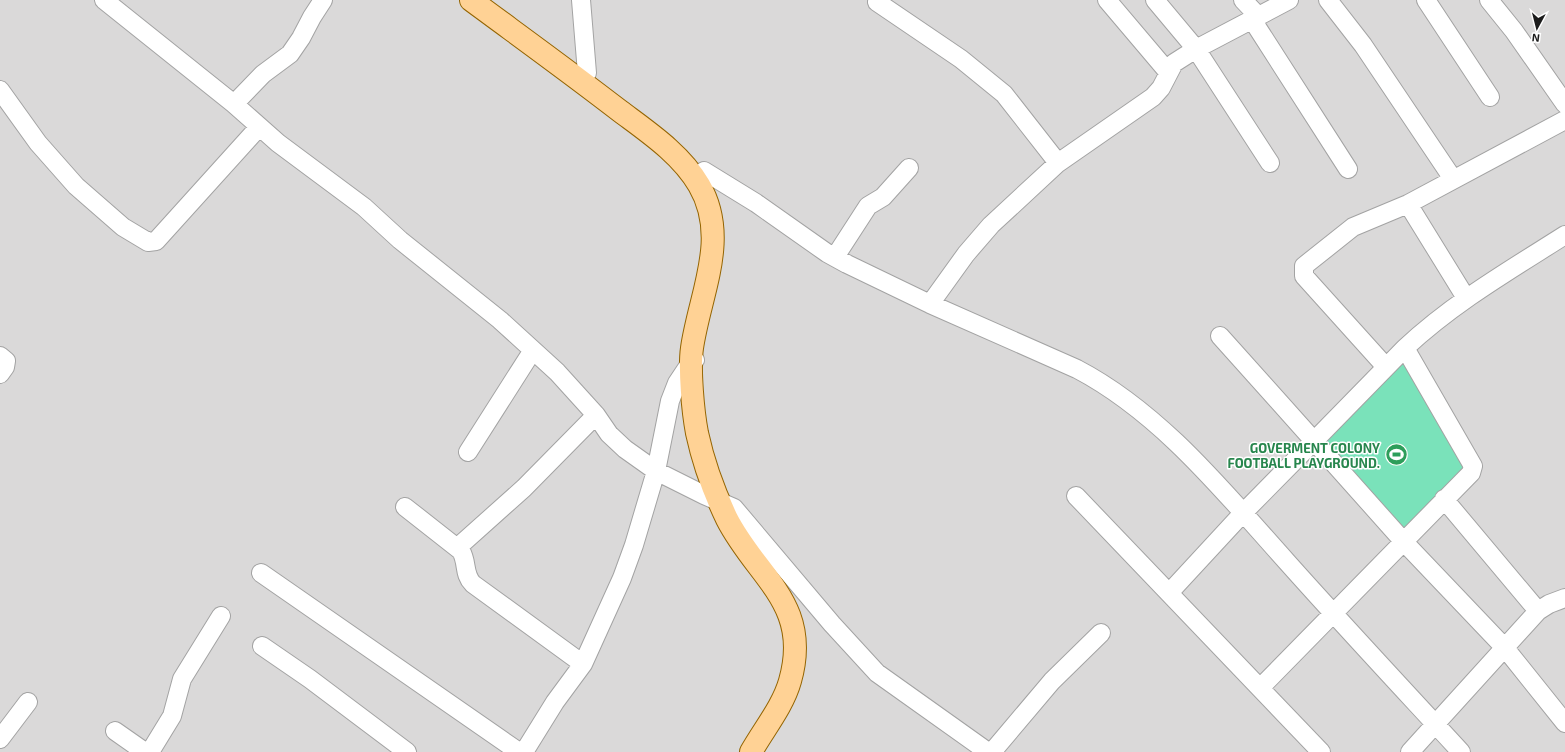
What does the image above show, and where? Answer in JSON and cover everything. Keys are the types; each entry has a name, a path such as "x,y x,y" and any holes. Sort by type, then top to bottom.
{"main road":[{"path":"471,0 653,136 677,158 700,185 711,215 714,239 712,263 694,339 706,425 728,519 745,548 778,591 792,622 795,636 790,679 784,697 751,752"},
{"path":"488,0 653,122 690,155 704,171 720,204 725,235 720,275 696,360"},
{"path":"725,504 743,532 796,606 803,633 801,678 798,691 765,752"}],"street":[{"path":"104,0 234,104 259,127 364,207 400,240 500,320 557,372 596,415 617,442 656,471 725,504 877,673 988,752"},
{"path":"234,104 263,74 290,54 323,0"},
{"path":"582,0 587,73"},
{"path":"1107,0 1168,72"},
{"path":"1155,0 1196,50 1270,163"},
{"path":"1242,0 1256,19 1348,170"},
{"path":"930,304 966,254 991,224 1058,163 1153,97 1161,88 1174,63 1289,0"},
{"path":"1328,0 1363,45 1453,179"},
{"path":"1426,0 1490,97"},
{"path":"1489,0 1514,31 1565,104"},
{"path":"877,2 961,59 1004,94 1058,163"},
{"path":"0,90 38,142 76,186 123,227 148,242 156,241 259,127"},
{"path":"1386,367 1304,276 1302,270 1310,261 1352,227 1408,204 1565,120"},
{"path":"835,257 868,206 883,197 909,168"},
{"path":"704,171 756,203 835,257 930,304 1077,369 1118,393 1138,407 1165,431 1243,514 1461,752"},
{"path":"1408,204 1466,298"},
{"path":"1169,593 1243,514 1422,332 1466,298 1565,235"},
{"path":"1220,336 1404,542 1505,648 1565,723"},
{"path":"1260,688 1471,473 1473,466 1405,348"},
{"path":"468,452 533,350"},
{"path":"0,356 6,361 0,374"},
{"path":"524,752 555,702 583,664 622,578 634,545 656,471 670,401 677,383 696,360"},
{"path":"458,547 524,488 596,415"},
{"path":"1076,496 1321,752"},
{"path":"1444,499 1538,611"},
{"path":"405,507 458,547 464,557 466,576 472,584 583,664"},
{"path":"261,573 519,752"},
{"path":"1410,752 1538,611 1549,604 1565,598"},
{"path":"150,752 172,716 182,679 221,616"},
{"path":"992,752 1052,681 1101,633"},
{"path":"262,646 310,679 407,752"},
{"path":"0,739 28,702"},
{"path":"115,731 145,752"}],"shaded area":[{"path":"0,0 1565,0 1565,752 0,752"}],"green space":[{"name":"GOVERMENT COLONY FOOTBALL PLAYGROUND.","path":"1404,352 1468,470 1404,537 1319,440"}],"place":[{"name":"GOVERMENT COLONY FOOTBALL PLAYGROUND.","path":"1396,455"}]}
